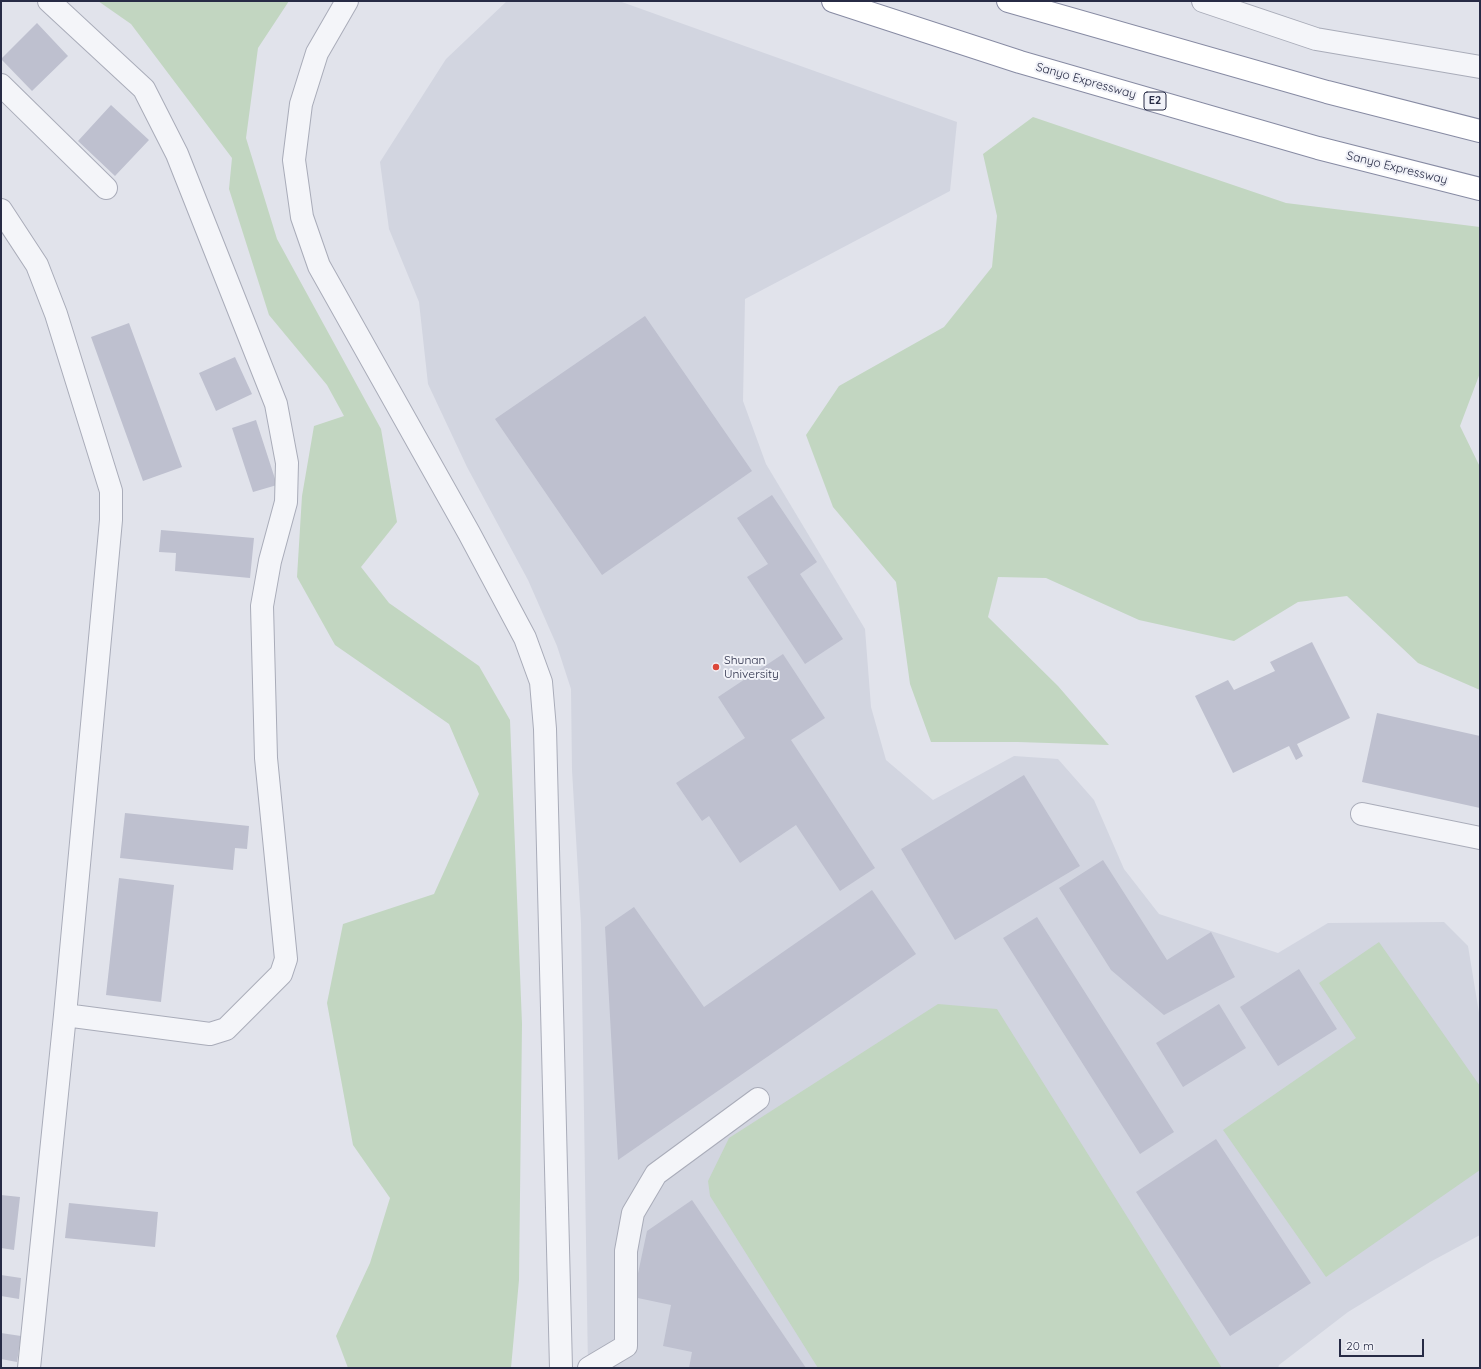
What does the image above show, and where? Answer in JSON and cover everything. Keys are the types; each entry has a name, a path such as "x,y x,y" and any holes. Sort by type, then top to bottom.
{"highway":[{"name":"Sanyo Expressway","path":"833,1 1020,62 1318,148 1480,190"},
{"path":"1008,1 1327,92 1480,131"}],"street":[{"path":"48,1 144,89 154,108 177,154 276,404 287,463 286,502 270,561 262,606 266,758 286,959 281,974 226,1029 210,1034 65,1015"},
{"path":"347,1 317,53 301,104 294,160 302,217 319,266 469,533 525,638 541,682 546,729 562,1368"},
{"path":"1204,1 1316,38 1480,67"},
{"path":"1,85 106,188"},
{"path":"3,216 37,265 51,300 111,491 111,520 65,1015 29,1368"},
{"path":"1362,814 1480,838"},
{"path":"589,1368 626,1346 627,1244 633,1213 656,1174 758,1099"}],"shaded area":[{"name":"Shunan University","path":"507,1 619,1 957,122 950,191 745,299 743,401 766,464 865,629 871,707 886,760 933,800 1014,756 1058,759 1094,800 1124,869 1159,914 1278,953 1328,923 1444,922 1468,946 1480,1019 1480,1235 1430,1262 1348,1312 1279,1365 1278,1368 588,1368 581,923 572,770 571,689 557,646 528,580 467,467 428,384 419,302 389,229 380,162 446,59"}],"green space":[{"path":"98,1 289,1 258,48 246,138 277,239 381,429 397,522 361,567 389,603 479,666 510,720 522,1024 519,1280 511,1368 348,1368 336,1336 370,1263 390,1198 353,1145 327,1003 343,924 434,894 479,794 449,724 335,645 297,577 302,496 314,426 344,416 327,385 269,315 229,189 232,158 131,24"},
{"path":"1033,117 1286,203 1480,227 1480,373 1460,426 1480,467 1480,690 1418,663 1347,596 1298,602 1234,641 1139,620 1046,578 998,577 988,617 1058,686 1109,745 1018,742 931,742 910,684 896,582 833,507 806,435 839,386 944,327 992,267 997,216 983,154"},
{"path":"1379,942 1480,1086 1480,1170 1326,1277 1223,1130 1356,1038 1319,983"},
{"path":"938,1004 997,1009 1222,1368 818,1368 710,1196 708,1181 729,1138"}],"building":[{"path":"37,23 68,56 32,91 1,59"},
{"path":"111,105 149,140 115,176 78,141"},
{"path":"645,316 752,471 602,575 495,419"},
{"path":"129,323 182,467 143,481 91,337"},
{"path":"235,357 252,394 216,411 199,373"},
{"path":"256,420 277,485 253,492 232,428"},
{"path":"772,495 817,562 800,574 843,639 805,664 747,577 768,564 737,518"},
{"path":"161,530 254,538 250,578 175,571 176,553 159,552"},
{"path":"1312,642 1350,718 1297,744 1303,756 1296,760 1289,746 1233,773 1195,696 1228,680 1234,690 1275,671 1270,662"},
{"path":"783,654 825,718 791,740 875,868 840,891 796,825 740,863 709,816 702,821 676,783 745,738 718,697"},
{"path":"1377,713 1480,736 1480,808 1362,782"},
{"path":"1024,775 1080,866 955,940 901,849"},
{"path":"125,813 249,826 247,849 235,848 233,870 120,858"},
{"path":"1103,860 1167,960 1211,932 1235,977 1164,1015 1111,970 1059,888"},
{"path":"119,878 174,885 161,1002 106,995"},
{"path":"872,890 916,954 618,1160 605,927 634,907 704,1007"},
{"path":"1037,917 1174,1132 1140,1154 1003,938"},
{"path":"1299,969 1337,1029 1278,1066 1240,1007"},
{"path":"1219,1004 1246,1048 1183,1087 1156,1043"},
{"path":"1216,1139 1311,1283 1230,1336 1136,1192"},
{"path":"1,1195 20,1197 14,1250 1,1248"},
{"path":"692,1200 806,1368 689,1368 692,1352 663,1346 671,1305 633,1297 647,1231"},
{"path":"69,1203 158,1212 155,1247 65,1238"},
{"path":"1,1275 21,1278 19,1299 1,1296"},
{"path":"1,1333 21,1336 17,1362 1,1359"}],"place":[{"name":"Shunan University","path":"716,667"}]}
